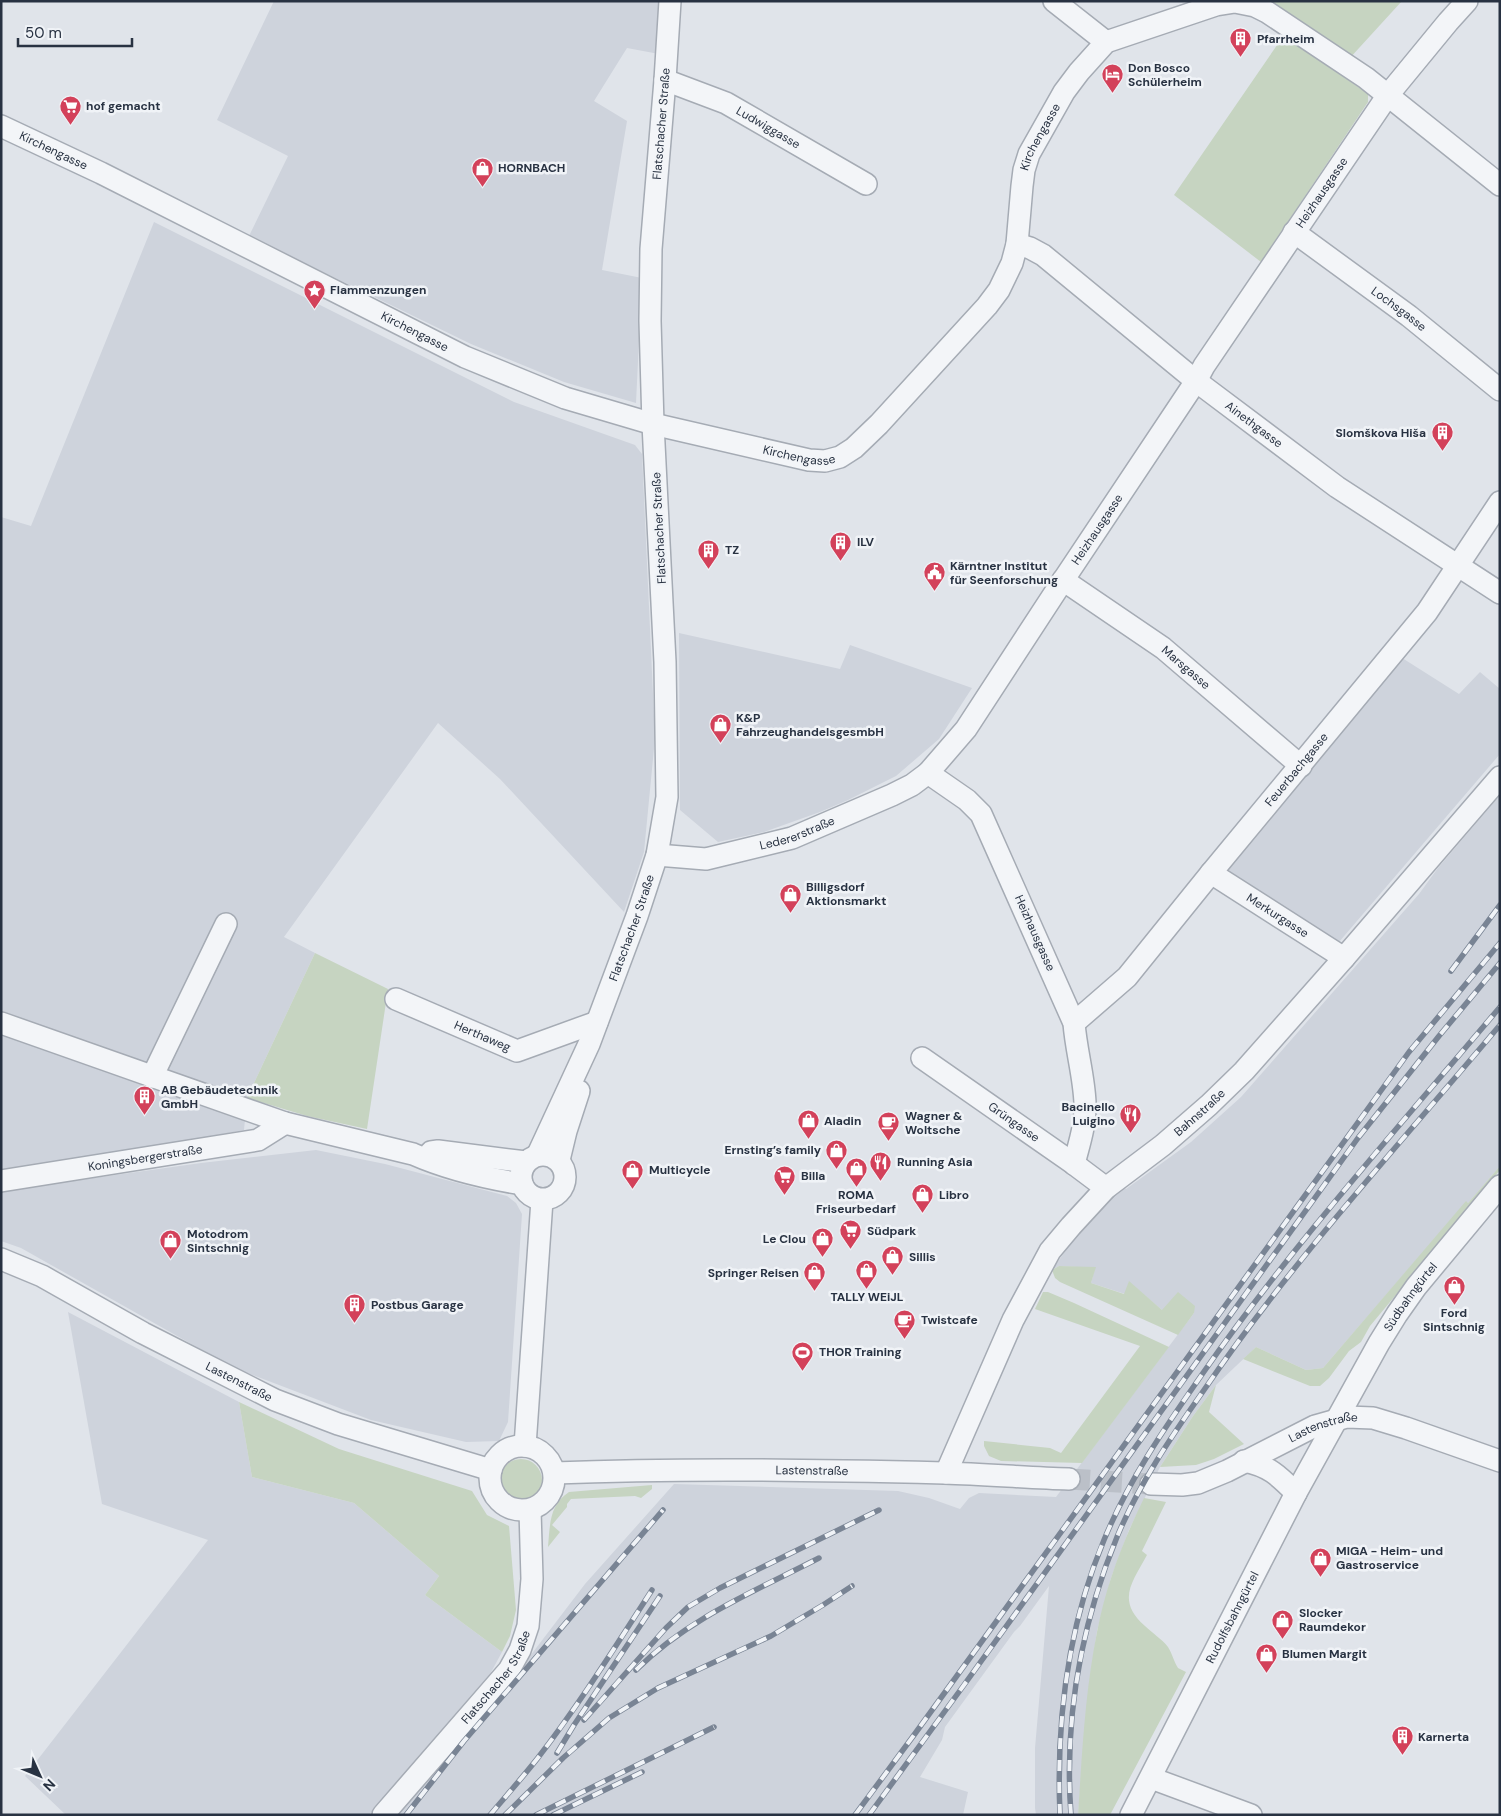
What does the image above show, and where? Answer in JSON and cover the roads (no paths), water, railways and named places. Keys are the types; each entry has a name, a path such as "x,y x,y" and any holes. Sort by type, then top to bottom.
{"street":[{"name":"Flatschacher Straße","path":"532,1158 589,1044 637,916 657,855 667,797 665,662 653,424 650,321 651,249 670,1"},
{"path":"1054,1 1106,42"},
{"name":"Heizhausgasse","path":"1074,1164 1084,1119 1085,1102 1075,1042 1074,1023 981,814 967,800 928,773 966,729 1196,381 1204,366 1388,95 1467,1"},
{"name":"Kirchengasse","path":"1,126 101,174 465,357 565,398 653,424 809,460 825,461 840,457 854,448 879,424 987,306 1004,281 1012,263 1017,244 1023,178 1029,154 1064,92 1106,42 1216,5 1235,2 1255,6 1366,78 1500,185"},
{"name":"Ludwiggasse","path":"665,80 726,103 866,184"},
{"name":"Lochsgasse","path":"1294,232 1409,316 1500,390"},
{"name":"Ainethgasse","path":"1017,244 1030,248 1042,255 1196,381 1337,487 1500,593"},
{"name":"Feuerbachgasse","path":"1074,1023 1127,977 1427,612 1500,502"},
{"name":"Marsgasse","path":"1064,580 1163,648 1301,766"},
{"name":"Ledererstraße","path":"657,855 706,859 792,838 892,795 912,785 928,773"},
{"name":"Bahnstraße","path":"946,1473 1012,1320 1050,1252 1106,1188 1163,1145 1244,1071 1500,777"},
{"name":"Merkurgasse","path":"1211,873 1344,958"},
{"path":"152,1077 226,924"},
{"name":"Herthaweg","path":"396,999 517,1051 597,1022"},
{"path":"1,1023 284,1123 413,1154 432,1162 522,1184"},
{"name":"Flatschacher Straße","path":"559,1160 566,1131 589,1061 589,1044"},
{"name":"Grüngasse","path":"922,1058 1106,1188"},
{"name":"Koningsbergerstraße","path":"1,1181 258,1140 284,1123"},
{"path":"413,1154 438,1151 532,1158 549,1154 559,1160 565,1170 566,1180 560,1192 551,1198 542,1200 529,1195 522,1184 521,1172 532,1158"},
{"name":"Südbahngürtel","path":"1336,1420 1397,1314 1432,1268 1500,1186"},
{"path":"525,1446 542,1200"},
{"name":"Lastenstraße","path":"1,1258 42,1276 142,1333 276,1400 338,1424 491,1470"},
{"name":"Lastenstraße","path":"1151,1484 1182,1485 1198,1483 1212,1478 1315,1426 1353,1416 1373,1418 1406,1428 1500,1461"},
{"name":"Rudolfsbahngürtel","path":"1131,1815 1296,1493 1336,1420"},
{"path":"525,1446 538,1450 549,1460 554,1473 553,1488 544,1502 530,1510 514,1510 498,1500 490,1485 491,1470 496,1458 510,1448 525,1446"},
{"path":"1244,1461 1260,1464 1270,1469 1296,1493"},
{"name":"Lastenstraße","path":"554,1473 720,1470 946,1473 1069,1479"},
{"name":"Flatschacher Straße","path":"383,1815 509,1670 520,1650 528,1626 532,1579 530,1510"},
{"path":"1151,1778 1251,1815"}],"tunnel":[{"path":"1069,1479 1151,1484"}],"railway":[{"path":"1451,971 1500,905"},
{"path":"855,1815 1409,1052 1500,943"},
{"path":"869,1815 1358,1138 1500,963"},
{"path":"1060,1815 1060,1745 1067,1675 1073,1640 1081,1606 1092,1573 1104,1540 1125,1496 1175,1413 1237,1325 1273,1278 1347,1187 1500,1007"},
{"path":"1071,1815 1070,1744 1078,1673 1085,1639 1104,1570 1135,1498 1156,1461 1180,1425 1273,1296 1347,1204 1500,1025"},
{"path":"406,1815 464,1741 663,1510"},
{"path":"584,1720 666,1628 688,1607 720,1588 879,1510"},
{"path":"636,1670 656,1652 699,1621 746,1594 819,1558"},
{"path":"505,1815 563,1758 609,1718 658,1688 771,1636 852,1586"},
{"path":"490,1815 537,1759 567,1718 652,1590"},
{"path":"557,1753 660,1596"},
{"path":"536,1815 714,1727"},
{"path":"553,1815 642,1772"}],"place":[{"name":"Pfarrheim","path":"1241,58"},
{"name":"Don Bosco Schülerheim","path":"1112,94"},
{"name":"hof gemacht","path":"70,125"},
{"name":"HORNBACH","path":"482,187"},
{"name":"Flammenzungen","path":"314,309"},
{"name":"Slomškova Hiša","path":"1442,452"},
{"name":"ILV","path":"841,561"},
{"name":"TZ","path":"709,569"},
{"name":"Kärntner Institut für Seenforschung","path":"934,592"},
{"name":"K&P FahrzeughandelsgesmbH","path":"720,744"},
{"name":"Billigsdorf Aktionsmarkt","path":"790,913"},
{"name":"AB Gebäudetechnik GmbH","path":"145,1116"},
{"name":"Bacinello Luigino","path":"1131,1133"},
{"name":"Aladin","path":"808,1140"},
{"name":"Wagner & Woltsche","path":"889,1142"},
{"name":"Ernsting’s family","path":"837,1169"},
{"name":"Running Asia","path":"881,1181"},
{"name":"ROMA Friseurbedarf","path":"856,1187"},
{"name":"Multicycle","path":"633,1189"},
{"name":"Billa","path":"785,1195"},
{"name":"Libro","path":"923,1214"},
{"name":"Südpark","path":"851,1250"},
{"name":"Le Clou","path":"822,1258"},
{"name":"Motodrom Sintschnig","path":"171,1260"},
{"name":"Sillis","path":"893,1276"},
{"name":"TALLY WEiJL","path":"867,1289"},
{"name":"Springer Reisen","path":"815,1292"},
{"name":"Ford Sintschnig","path":"1454,1305"},
{"name":"Postbus Garage","path":"355,1324"},
{"name":"Twistcafe","path":"905,1339"},
{"name":"THOR Training","path":"803,1371"},
{"name":"MIGA - Heim- und Gastroservice","path":"1320,1577"},
{"name":"Slocker Raumdekor","path":"1283,1639"},
{"name":"Blumen Margit","path":"1266,1673"},
{"name":"Karnerta","path":"1402,1756"}]}
